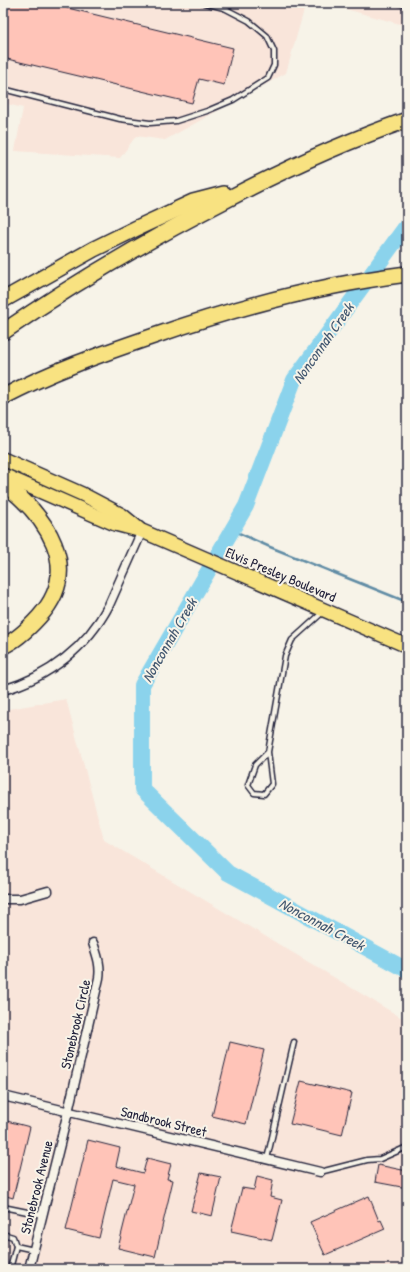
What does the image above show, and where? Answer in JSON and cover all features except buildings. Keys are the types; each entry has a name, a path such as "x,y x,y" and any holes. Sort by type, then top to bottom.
{"highway":[{"path":"3,332 68,289 192,217 254,185 319,155 407,120"},
{"path":"3,300 94,249 193,202 254,185"},
{"path":"3,397 78,363 180,327 256,304 356,282 407,274"},
{"path":"3,483 32,508 50,532 55,544 59,570 56,591 45,611 20,635 3,646"}],"main road":[{"name":"Elvis Presley Boulevard","path":"3,460 82,494 116,511 142,531"},
{"name":"Elvis Presley Boulevard","path":"3,475 115,524 142,531 407,646"}],"street":[{"path":"3,690 23,683 59,664 86,638 103,616 109,605 142,531"},
{"path":"3,899 20,899 48,891"},
{"name":"Stonebrook Circle","path":"68,1112 100,978 99,961 93,943"},
{"name":"Sandbrook Street","path":"3,1096 320,1172"},
{"name":"Stonebrook Avenue","path":"29,1269 68,1112"}],"lane":[{"path":"3,89 120,119 150,123 176,121 207,111 233,100 268,78 274,65 274,51 267,36 249,21 224,8 204,3"},
{"path":"224,8 225,3"},
{"path":"399,3 407,5"},
{"path":"268,752 255,765 248,785 254,793 264,794 272,784 268,752 285,656 292,640 325,611"},
{"path":"267,1160 294,1042"},
{"path":"320,1172 367,1160 380,1159 407,1147"},
{"path":"3,1207 43,1216"},
{"path":"3,1234 13,1237 16,1246 10,1269"},
{"path":"16,1246 34,1250"}],"shaded area":[{"path":"3,3 306,3 286,73 165,140 136,136 120,158 15,151 23,108 3,103"},
{"path":"324,3 407,3 407,26"},
{"path":"66,699 104,840 407,1021 407,1269 3,1269 3,710"}],"waterway":[{"name":"Nonconnah Creek","path":"407,225 294,380 246,506 142,685 142,789 228,873 407,970"},
{"path":"232,530 270,547 407,602"}]}
